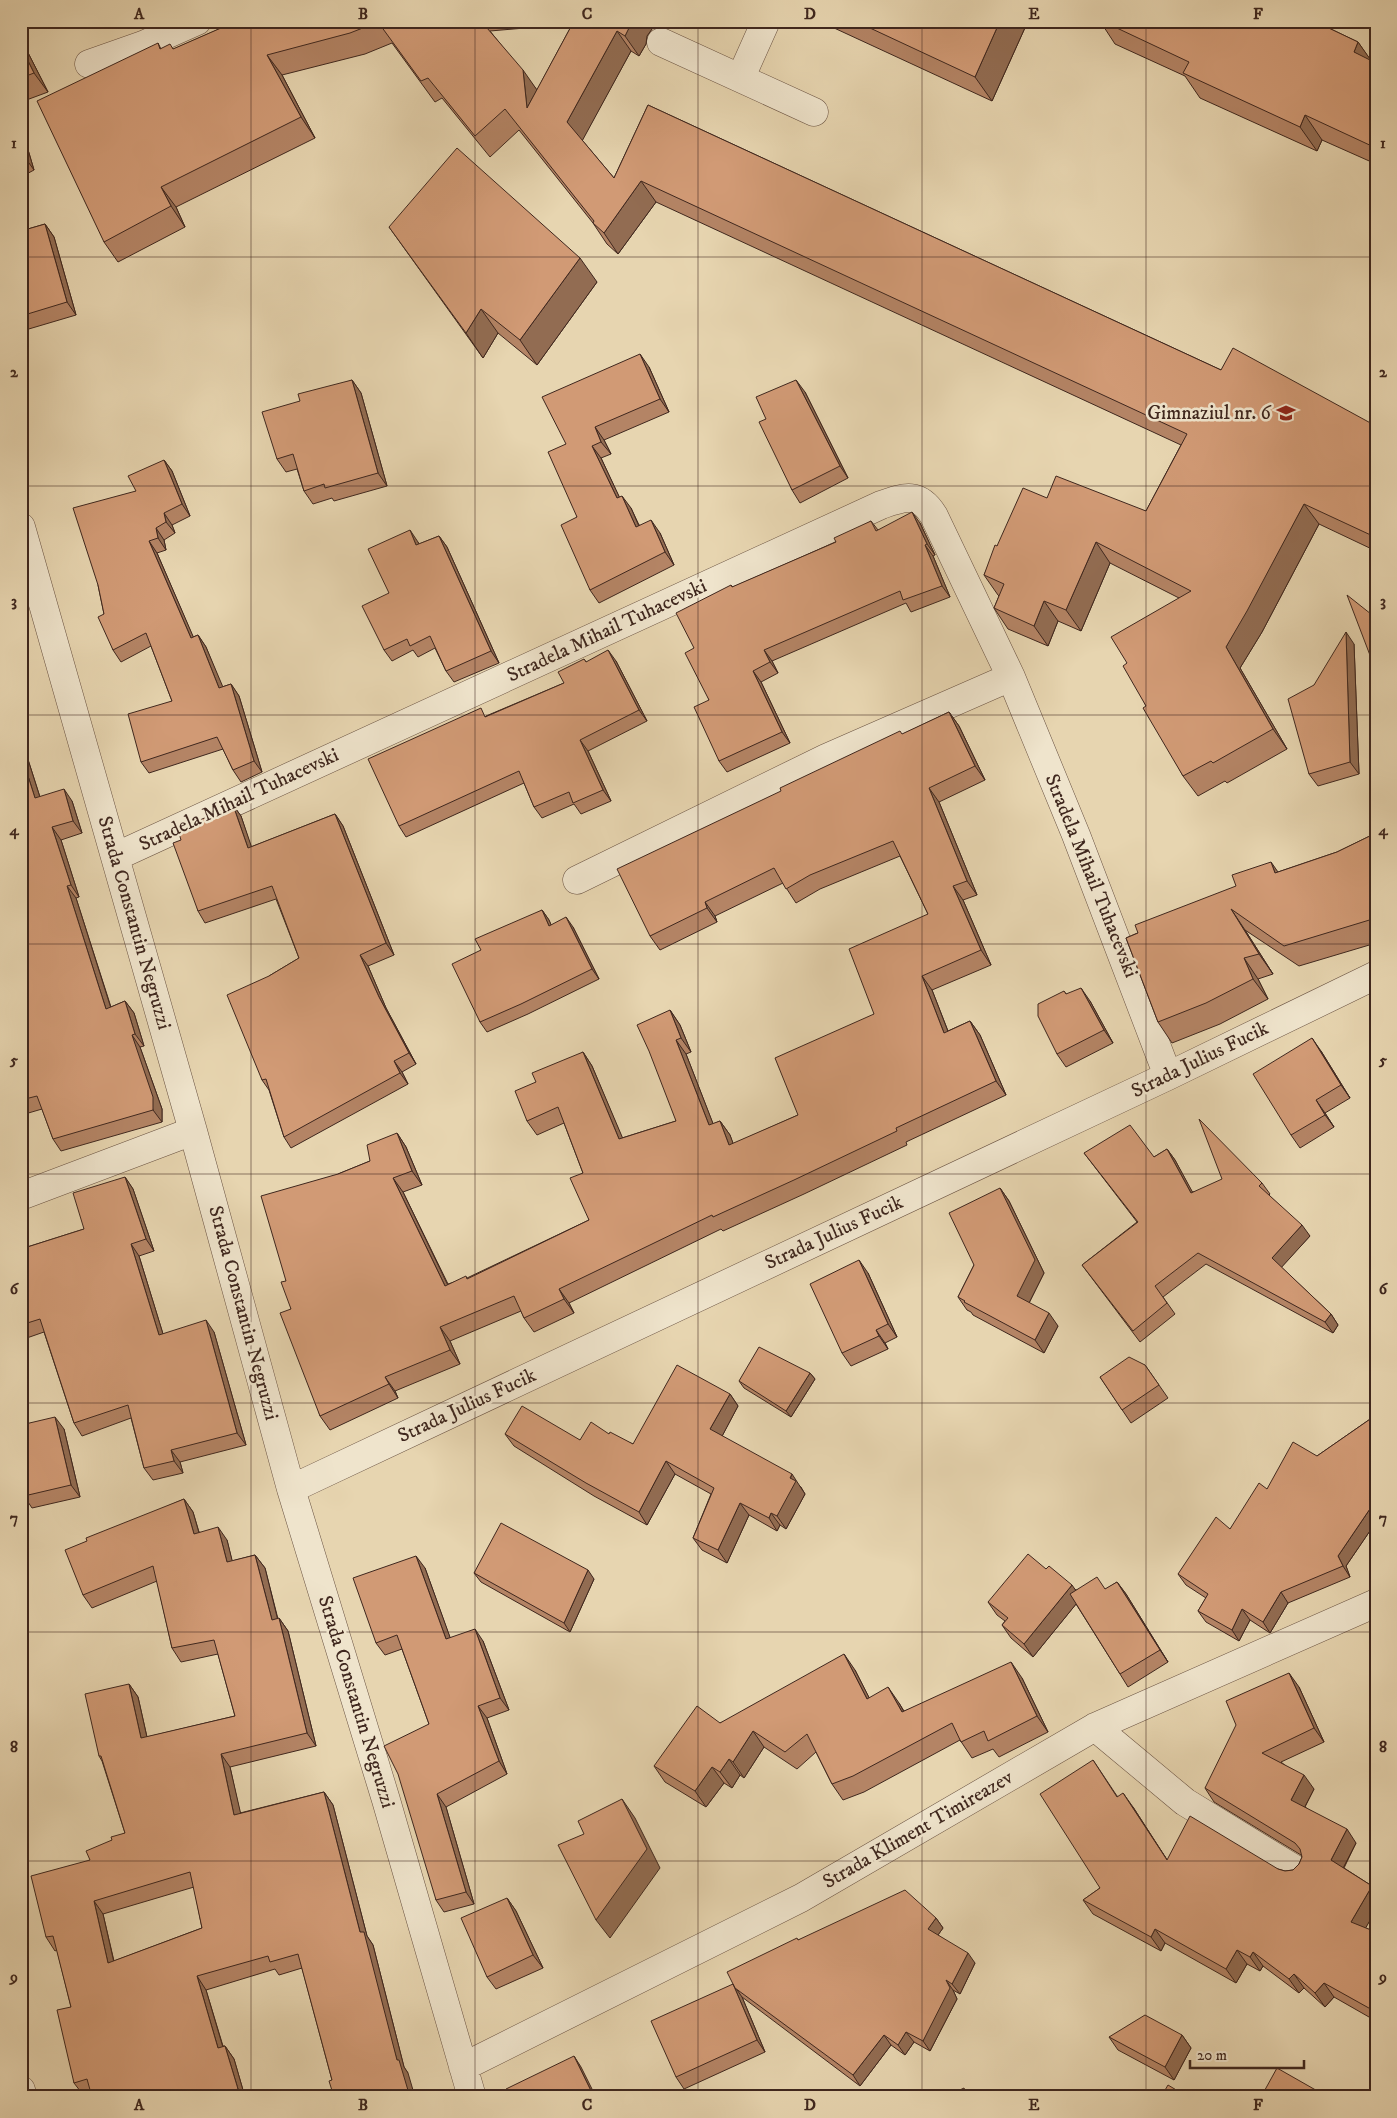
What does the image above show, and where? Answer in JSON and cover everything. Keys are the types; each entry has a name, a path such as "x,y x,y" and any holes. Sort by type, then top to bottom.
{"street":[{"path":"89,64 143,45 197,21"},
{"path":"741,77 766,21"},
{"path":"660,42 741,77 814,112"},
{"name":"Stradela Mihail Tuhacevski","path":"115,857 881,505 904,498 916,498 929,509 1012,677 1076,835 1168,1076"},
{"name":"Strada Constantin Negruzzi","path":"21,527 193,1131 291,1489 386,1800 472,2097"},
{"path":"577,880 826,758 1012,677"},
{"name":"Strada Julius Fucik","path":"291,1489 1168,1076 1376,975"},
{"path":"21,1196 193,1131"},
{"name":"Strada Kliment Timireazev","path":"463,2067 801,1898 1095,1728 1376,1603"},
{"path":"1095,1728 1185,1802 1296,1870"},
{"path":"21,2090 23,2097"}],"building":[{"path":"237,21 481,21 523,70 527,108 574,21 632,21 625,36 617,31 567,122 614,178 648,105 1221,370 1233,348 1376,426 1376,542 1374,541 1375,537 1304,504 1226,647 1273,729 1213,763 1211,761 1183,776 1143,708 1146,706 1123,666 1127,663 1111,637 1191,591 1096,542 1066,610 1044,601 1034,626 994,608 1004,584 984,575 995,545 997,546 1023,488 1047,498 1056,476 1146,511 1187,434 641,181 604,233 593,223 594,221 505,109 475,136 428,78 421,81 378,22 350,33 267,55 301,117 161,187 171,206 104,242 37,101 158,43 160,49 170,44 173,49"},
{"path":"855,21 1000,21 975,77"},
{"path":"1102,21 1314,21 1358,42 1354,52 1376,63 1376,148 1305,115 1300,127 1183,73 1189,62"},
{"path":"21,47 34,73 21,78"},
{"path":"457,148 580,258 520,340 481,309 466,333 389,227"},
{"path":"45,224 67,302 21,316 21,231"},
{"path":"640,354 660,399 595,427 601,442 592,446 617,498 622,496 636,527 651,520 665,552 590,590 561,525 577,517 548,452 566,444 542,397"},
{"path":"352,380 378,473 325,488 324,484 304,491 293,454 277,459 262,412 300,401 298,394"},
{"path":"796,380 840,466 792,490 759,422 766,419 756,397"},
{"path":"164,460 182,504 164,513 166,522 156,528 158,538 149,541 191,638 198,635 219,688 231,684 254,761 233,770 217,737 141,762 128,714 172,701 146,633 113,650 98,617 104,614 98,585 73,508 136,491 128,476"},
{"path":"912,512 927,544 925,545 942,586 903,600 900,591 764,650 770,662 753,671 782,732 719,761 694,707 709,700 685,653 694,648 676,613 731,585 732,587 836,542 834,538 871,521 876,531"},
{"path":"410,530 416,545 439,536 491,651 446,671 430,636 410,646 407,639 384,650 362,606 389,593 368,549"},
{"path":"1347,595 1376,618 1376,671"},
{"path":"1346,632 1350,762 1309,774 1288,699 1314,685"},
{"path":"608,650 639,710 580,740 603,790 573,803 569,792 534,807 519,771 399,826 368,759 481,708 485,717 564,683 558,672 584,659 586,662"},
{"path":"949,712 975,766 929,788 967,881 953,886 981,950 922,976 944,1033 970,1021 996,1081 896,1128 897,1131 713,1217 712,1215 559,1289 564,1299 524,1318 514,1296 440,1327 450,1350 385,1377 389,1384 320,1416 280,1313 291,1309 281,1282 286,1281 261,1196 338,1174 370,1161 367,1145 397,1133 412,1171 393,1178 445,1286 466,1276 467,1279 589,1220 570,1178 583,1173 558,1107 527,1121 515,1091 536,1082 532,1073 583,1052 619,1139 676,1121 637,1025 670,1010 681,1038 676,1040 709,1125 720,1121 729,1145 798,1115 775,1058 874,1014 849,949 928,914 893,841 810,875 786,889 774,868 705,902 707,908 650,936 617,869 781,791 780,788 900,731 902,734"},
{"path":"21,754 35,798 64,789 73,821 52,827 71,885 67,886 106,1009 125,1001 135,1034 132,1035 153,1097 153,1110 53,1139 37,1096 21,1100"},
{"path":"233,805 248,848 335,814 386,943 360,955 379,997 409,1053 394,1061 400,1073 284,1137 266,1079 262,1080 227,995 269,976 299,958 272,886 198,911 173,843 181,840 178,830"},
{"path":"1376,833 1376,918 1284,946 1231,909 1259,954 1244,958 1253,979 1206,1003 1158,1022 1126,938 1138,933 1135,925 1236,886 1232,875 1271,862 1275,873 1337,852"},
{"path":"542,910 549,926 566,917 592,969 480,1022 452,964 481,950 475,939"},
{"path":"1081,988 1104,1030 1057,1054 1038,1016 1038,1004 1064,991 1066,994"},
{"path":"1312,1038 1341,1085 1316,1100 1325,1115 1291,1135 1253,1074"},
{"path":"1199,1119 1262,1183 1259,1186 1302,1225 1272,1258 1331,1314 1325,1322 1198,1253 1155,1286 1167,1303 1133,1331 1082,1265 1138,1222 1084,1153 1130,1125 1154,1157 1167,1149 1191,1193 1222,1179"},
{"path":"125,1177 146,1239 131,1244 159,1335 206,1320 237,1433 171,1450 174,1461 144,1468 128,1405 74,1423 40,1319 21,1325 21,1249 84,1229 73,1193"},
{"path":"1000,1188 1035,1260 1017,1296 1049,1313 1035,1340 958,1297 974,1265 949,1213"},
{"path":"859,1260 888,1324 876,1330 879,1336 842,1353 810,1284"},
{"path":"759,1347 810,1373 786,1411 739,1381"},
{"path":"1129,1357 1145,1365 1159,1385 1122,1410 1100,1377"},
{"path":"677,1365 730,1394 710,1429 792,1474 790,1478 796,1481 777,1516 771,1513 769,1518 740,1503 718,1550 693,1538 714,1488 666,1461 639,1512 586,1483 505,1434 522,1406 580,1440 591,1422 609,1434 610,1432 633,1444"},
{"path":"1376,1415 1376,1500 1338,1556 1343,1566 1281,1592 1263,1622 1242,1609 1232,1630 1198,1611 1208,1594 1178,1574 1216,1517 1230,1529 1259,1483 1267,1489 1293,1442 1317,1456"},
{"path":"55,1417 71,1485 24,1496 21,1485 21,1425"},
{"path":"184,1499 194,1534 218,1527 227,1562 255,1555 272,1620 279,1618 307,1733 221,1754 234,1815 324,1792 360,1932 364,1932 397,2060 399,2060 410,2097 334,2097 329,2081 332,2080 298,1954 270,1962 268,1956 197,1976 218,2048 225,2046 238,2089 213,2097 92,2097 87,2079 74,2083 57,2010 71,2007 53,1936 46,1937 31,1876 90,1860 86,1851 112,1840 111,1837 125,1833 101,1756 99,1756 85,1694 129,1684 141,1738 235,1716 214,1640 172,1648 153,1566 83,1595 65,1550 87,1541 86,1538","holes":["190,1872 202,1928 108,1963 94,1901"]},
{"path":"501,1523 588,1570 564,1623 474,1573"},
{"path":"1028,1554 1046,1569 1049,1566 1072,1585 1024,1644 1002,1625 1008,1618 988,1602"},
{"path":"416,1556 446,1639 475,1629 500,1698 478,1706 499,1761 437,1794 466,1892 436,1900 398,1774 384,1746 429,1724 397,1635 376,1643 353,1578"},
{"path":"1097,1577 1105,1589 1117,1582 1160,1650 1120,1674 1070,1594"},
{"path":"844,1654 867,1699 888,1687 902,1712 1011,1662 1037,1716 988,1741 984,1731 961,1742 952,1723 853,1776 832,1784 807,1734 785,1752 753,1731 733,1762 729,1759 720,1772 712,1767 695,1791 654,1766 697,1706 720,1723"},
{"path":"1289,1673 1314,1728 1262,1753 1304,1775 1291,1800 1347,1829 1331,1860 1372,1886 1351,1922 1376,1932 1376,2012 1324,1983 1315,1993 1294,1974 1289,1979 1253,1952 1250,1957 1237,1950 1226,1969 1155,1929 1151,1937 1083,1900 1100,1888 1040,1794 1093,1760 1117,1797 1123,1793 1167,1860 1190,1816 1278,1869 1285,1871 1293,1870 1299,1864 1302,1857 1300,1849 1295,1843 1205,1788 1236,1725 1226,1701"},
{"path":"622,1799 647,1849 596,1920 558,1845 584,1834 578,1821"},
{"path":"905,1890 936,1918 928,1929 968,1953 952,1984 946,1980 950,1988 923,2041 906,2032 898,2045 884,2035 853,2075 735,1988 727,1972 797,1938 798,1940"},
{"path":"507,1898 533,1955 487,1977 461,1918"},
{"path":"733,1984 757,2040 676,2077 651,2021"},
{"path":"1145,2015 1182,2035 1165,2067 1109,2037"},
{"path":"574,2056 594,2097 510,2097 506,2089"},
{"path":"1277,2068 1328,2097 1261,2097"},
{"path":"1168,2085 1188,2097 1161,2097"},
{"path":"964,2088 968,2097 945,2097"}],"place":[{"name":"Gimnaziul nr. 6","path":"1286,413"}]}
